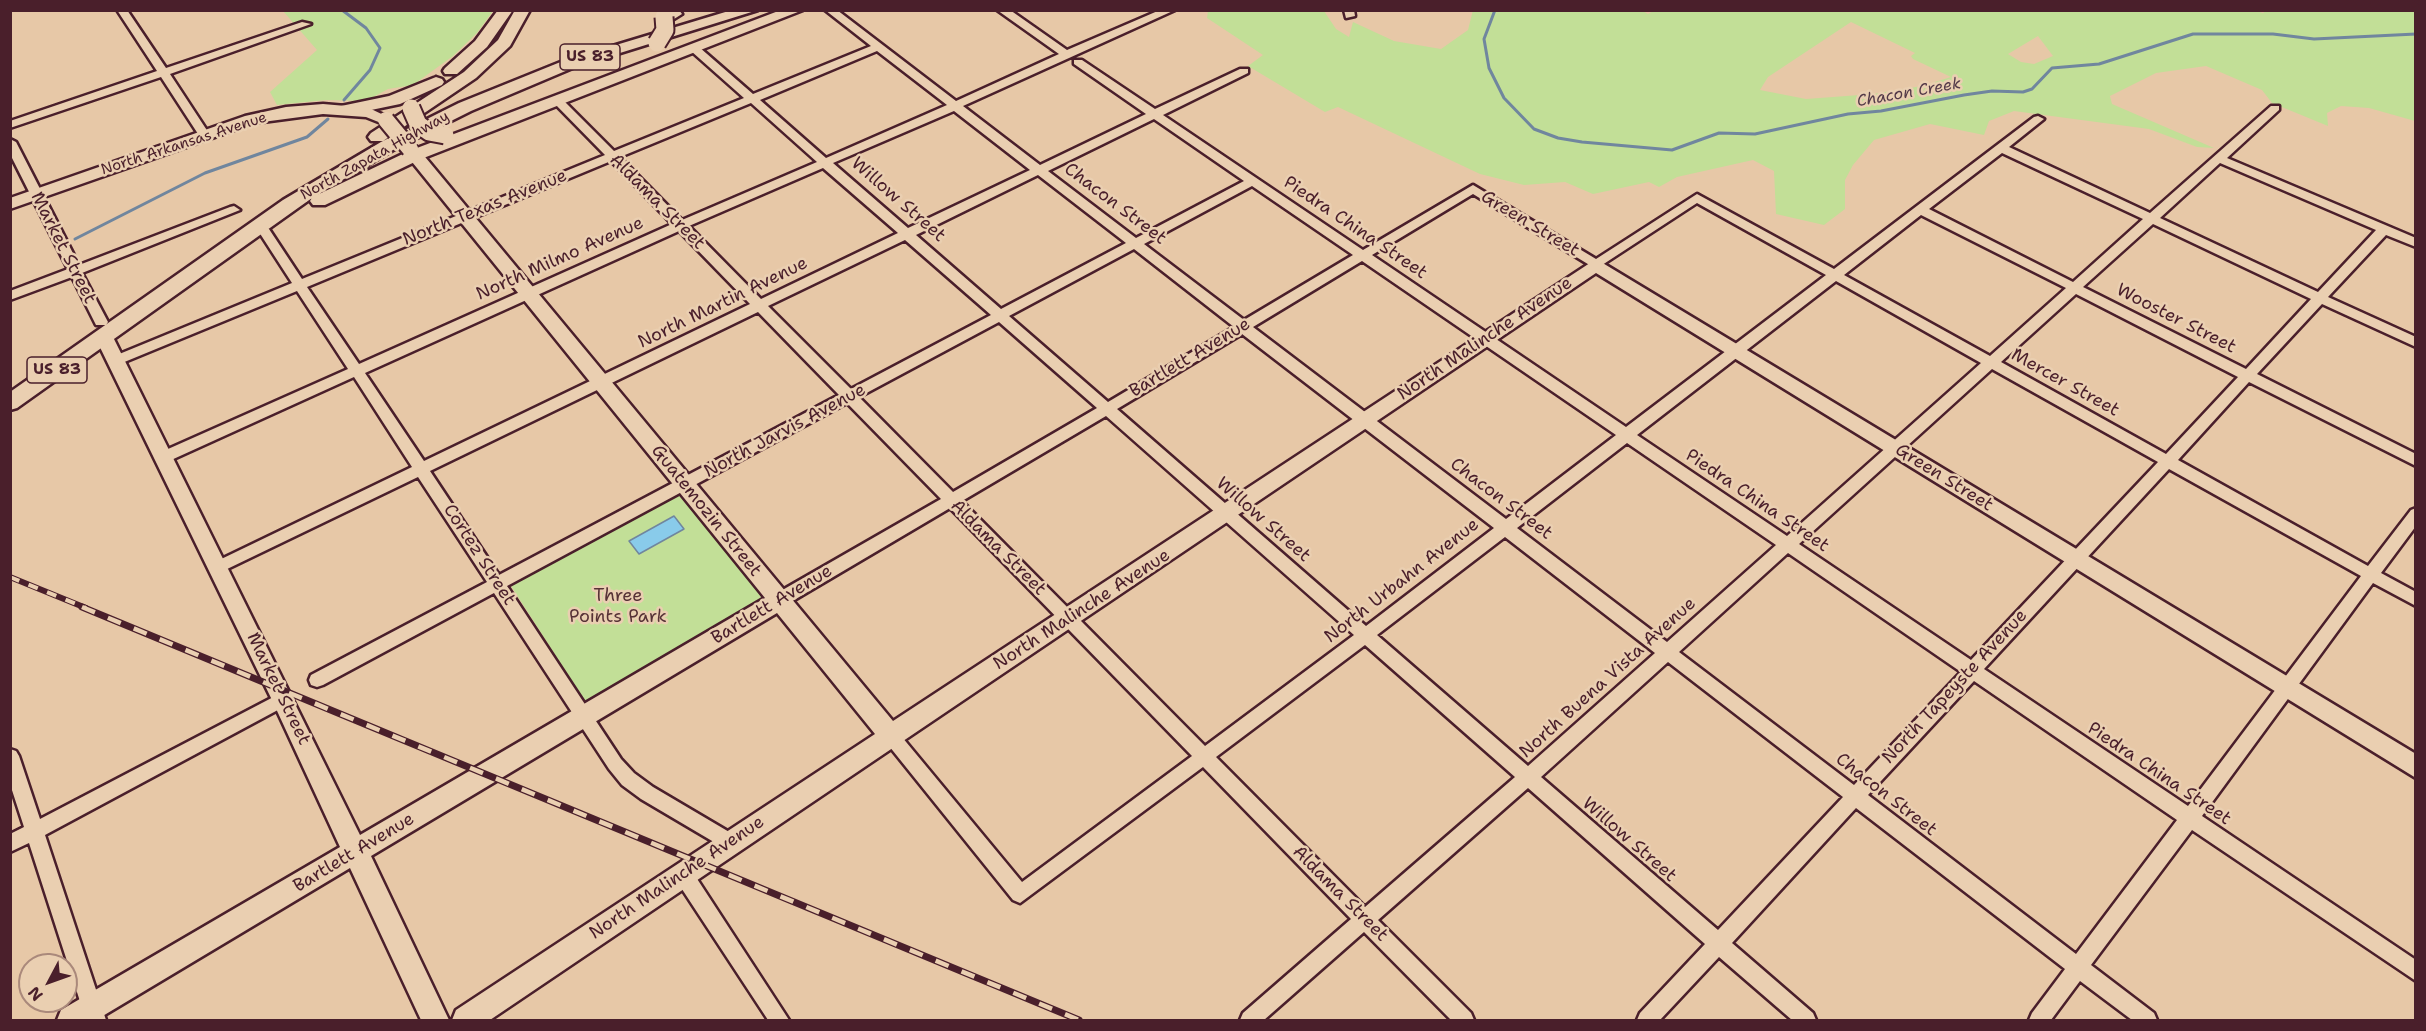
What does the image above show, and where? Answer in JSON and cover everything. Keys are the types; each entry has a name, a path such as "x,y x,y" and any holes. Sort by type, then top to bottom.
{"main road":[{"path":"384,119 436,82 482,44 506,10"},
{"path":"376,138 470,75 504,43 523,10"},
{"name":"North Zapata Highway","path":"10,404 102,329 268,202 376,138 467,94 558,57 715,10"},
{"name":"North Zapata Highway","path":"10,387 347,168 435,121 535,77 643,40 751,10"},
{"path":"214,256 413,152 492,126 796,10"},
{"path":"615,79 654,57 664,41 666,13"},
{"path":"347,168 630,58 664,41"},
{"path":"436,82 411,108 418,124 429,132 445,135 492,126"},
{"path":"347,110 394,100 436,82"}],"street":[{"path":"122,10 204,135"},
{"name":"Chacon Street","path":"830,10 2147,1020"},
{"name":"Piedra China Street","path":"1002,10 2415,972"},
{"name":"North Milmo Avenue","path":"164,457 681,225 955,106 1072,58 1170,10"},
{"path":"10,125 306,24"},
{"name":"North Texas Avenue","path":"117,360 878,47"},
{"name":"Willow Street","path":"695,49 1806,1020"},
{"name":"North Martin Avenue","path":"218,567 1244,71"},
{"name":"Aldama Street","path":"558,101 1464,1020"},
{"name":"North Buena Vista Avenue","path":"1250,1020 1528,777 1785,544 2275,108"},
{"name":"North Arkansas Avenue","path":"10,204 251,119 286,112 347,110 384,119"},
{"path":"384,119 413,152"},
{"name":"North Urbahn Avenue","path":"1020,894 1366,635 2038,119"},
{"name":"Market Street","path":"10,142 102,329"},
{"path":"2001,148 2415,343"},
{"name":"Guatemozin Street","path":"413,152 1020,894"},
{"path":"2218,158 2415,243"},
{"name":"North Jarvis Avenue","path":"317,680 1252,181"},
{"name":"Bartlett Avenue","path":"87,1016 778,600 1107,409 1473,189"},
{"name":"Green Street","path":"1473,189 2415,768"},
{"name":"North Malinche Avenue","path":"466,1020 729,842 1227,514 1484,339 1697,198"},
{"name":"Mercer Street","path":"1697,198 2415,600"},
{"name":"Wooster Street","path":"1920,208 2415,461"},
{"path":"10,296 234,210"},
{"name":"North Tapeyste Avenue","path":"1647,1020 1854,795 2384,229"},
{"name":"Cortez Street","path":"265,231 423,468 584,717 628,779 729,842"},
{"path":"102,329 117,360"},
{"name":"Market Street","path":"117,360 283,699 435,1020"},
{"path":"2039,1020 2415,514"},
{"path":"10,844 283,699"},
{"path":"10,756 35,831 87,1016"},
{"path":"683,874 779,1020"}],"green space":[{"path":"1473,10 1641,10 1648,14 1655,10 2253,10 2263,13 2267,10 2415,11 2415,121 2369,108 2341,106 2327,113 2328,126 2272,103 2262,90 2206,66 2156,73 2110,96 2112,104 2214,148 2197,147 2149,129 2014,111 1989,121 1984,135 1930,124 1874,140 1853,165 1845,180 1845,209 1824,225 1776,214 1774,171 1753,160 1677,177 1659,187 1649,182 1593,194 1565,182 1524,185 1480,174 1338,107 1325,112 1248,66 1263,55 1207,18 1208,11 1324,11 1336,29 1349,37 1353,22 1394,41 1441,49 1468,30","holes":["1851,22 1915,53 1911,56 1913,59 1951,77 1922,86 1873,94 1806,99 1760,90 1768,77","2038,36 2053,56 2034,64 2021,62 2008,54"]},
{"path":"283,11 493,11 477,33 453,56 413,85 388,89 366,101 326,100 277,105 270,92 317,50"},
{"name":"Three Points Park","path":"680,495 762,595 763,600 589,704 586,703 511,586 515,581"}],"water":[{"path":"674,516 684,529 639,554 629,541"}],"waterway":[{"path":"342,10 366,28 380,48 370,70 344,100"},
{"name":"Chacon Creek","path":"1495,10 1484,39 1489,68 1504,98 1534,129 1558,138 1582,142 1672,150 1719,133 1755,134 1848,114 1881,111 1964,95 1992,91 2023,92 2032,89 2052,68 2099,64 2193,34 2273,34 2314,39 2416,34"},
{"path":"75,239 205,173 307,137 328,119"}],"railway":[{"path":"10,577 86,608"},
{"path":"82,607 1079,1020"}]}
